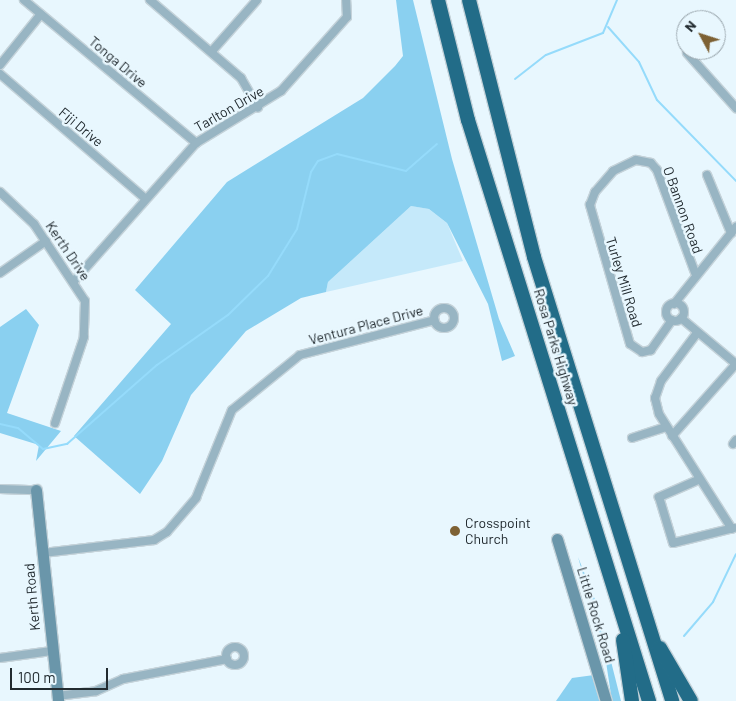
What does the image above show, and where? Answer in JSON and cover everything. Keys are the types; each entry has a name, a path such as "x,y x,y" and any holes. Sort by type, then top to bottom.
{"highway":[{"name":"Rosa Parks Highway","path":"438,0 468,120 649,701"},
{"name":"Rosa Parks Highway","path":"469,0 528,238 672,701"},
{"path":"618,600 632,701"},
{"path":"651,633 691,701"}],"street":[{"name":"Tonga Drive","path":"24,0 196,143"},
{"path":"150,0 212,51 241,78 258,106"},
{"path":"212,51 257,0"},
{"name":"Tarlton Drive","path":"74,281 196,143 276,97 344,21 346,0"},
{"path":"0,64 41,14"},
{"path":"693,60 736,108"},
{"name":"Fiji Drive","path":"0,74 146,199"},
{"name":"O Bannon Road","path":"592,220 595,192 613,171 636,160 651,163 695,273"},
{"path":"681,318 672,320 667,310 674,304 695,273 734,230 707,175"},
{"name":"Kerth Drive","path":"0,192 46,241 85,300 86,331 55,423"},
{"name":"Turley Mill Road","path":"592,220 624,329 636,349 656,346 672,320"},
{"path":"0,272 46,241"},
{"path":"674,304 682,308 681,318"},
{"path":"672,436 736,364 681,318"},
{"name":"Ventura Place Drive","path":"43,553 154,540 168,532 196,498 232,410 300,355 435,320"},
{"path":"697,333 656,390 659,414 698,480 734,528 673,543 659,497 698,480"},
{"path":"632,438 666,427"},
{"path":"0,489 36,490"},
{"name":"Kerth Road","path":"36,490 58,699"},
{"name":"Little Rock Road","path":"557,539 606,701"},
{"path":"0,658 52,651"},
{"path":"58,699 227,658"}],"shaded area":[{"path":"396,0 413,0 452,159 499,319 515,356 502,361 488,304 447,223 429,209 411,206 328,282 326,292 301,298 246,331 191,395 162,461 140,494 74,436 171,324 135,290 227,182 363,98 395,66 403,56"},
{"path":"411,206 429,209 447,223 463,261 326,292 328,282"},
{"path":"26,309 39,325 7,413 61,431 36,461 39,445 0,433 0,327"},
{"path":"578,557 596,602 621,701 612,701 604,649"},
{"path":"594,675 601,701 556,701 572,678"}],"waterway":[{"path":"515,79 546,55 603,33 617,0"},
{"path":"608,27 639,62 657,100 736,181"},
{"path":"0,424 18,428 43,449 67,444 157,365 228,315 268,276 297,229 311,172 318,161 337,154 406,171 437,144"},
{"path":"684,636 713,602 736,554"}],"place":[{"name":"Crosspoint Church","path":"455,531"}]}
